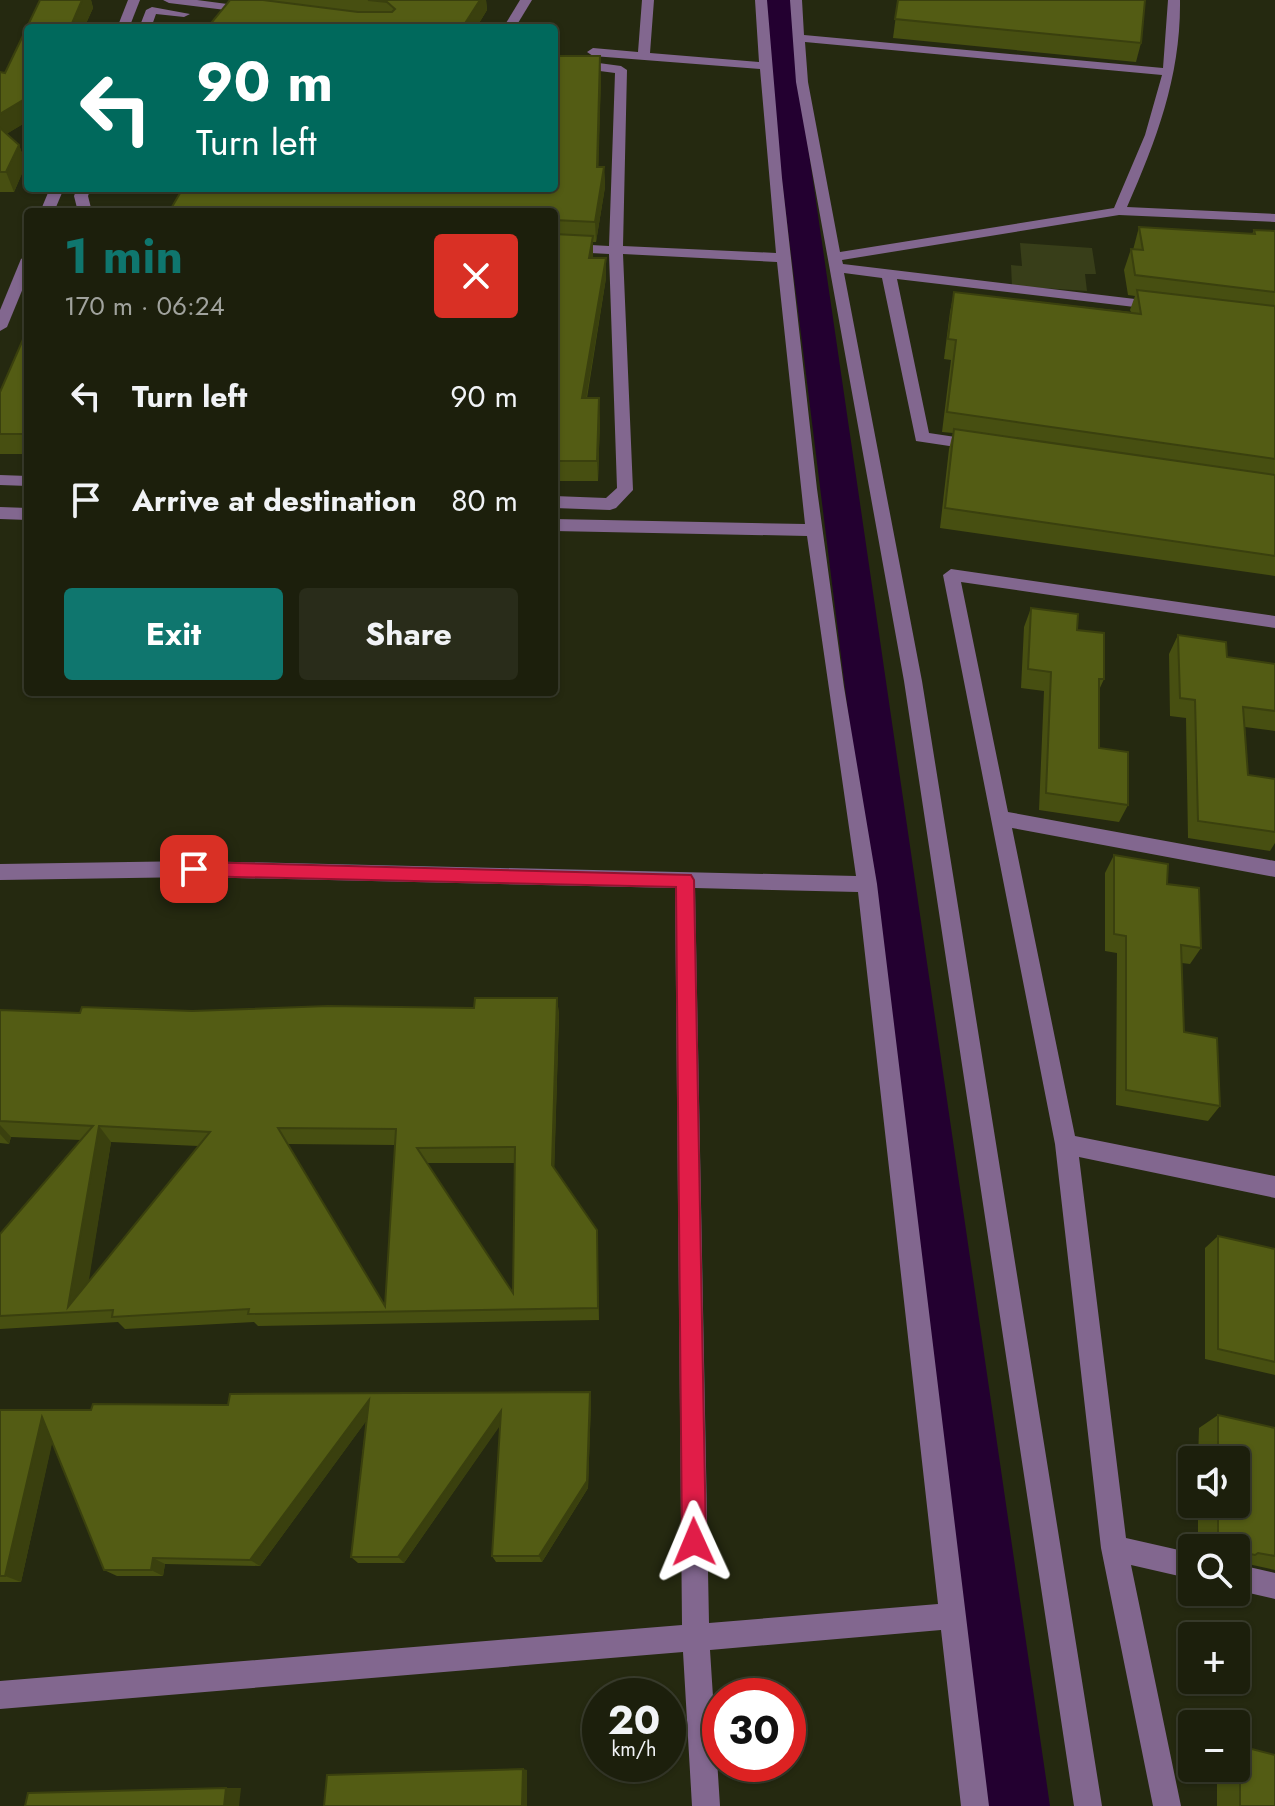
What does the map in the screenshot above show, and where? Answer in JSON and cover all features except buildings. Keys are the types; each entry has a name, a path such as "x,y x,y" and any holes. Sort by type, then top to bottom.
{"street":[{"path":"125,24 134,0"},
{"path":"169,0 263,12"},
{"path":"511,24 526,0"},
{"path":"644,57 648,0"},
{"path":"761,0 783,258 813,530 840,732 867,884 975,1806"},
{"path":"796,0 802,82 913,681 1088,1806"},
{"path":"1119,211 1162,104 1170,72 1174,0"},
{"path":"147,24 152,10 255,23"},
{"path":"799,38 1170,72"},
{"path":"558,48 765,66"},
{"path":"558,62 621,70 616,251 625,490 610,504 558,502"},
{"path":"836,263 1067,217 1119,211 1275,218"},
{"path":"558,247 783,258"},
{"path":"836,263 889,275 1173,307"},
{"path":"0,327 24,269"},
{"path":"889,275 922,437 999,448"},
{"path":"0,281 18,283"},
{"path":"0,480 24,481"},
{"path":"0,513 24,514"},
{"path":"558,525 813,530"},
{"path":"1167,1806 1114,1548 1066,1144 951,575 1275,622"},
{"path":"1001,818 1275,869"},
{"path":"0,872 194,869 867,884"},
{"path":"685,880 696,1637 706,1806"},
{"path":"1066,1144 1275,1187"},
{"path":"1114,1548 1178,1563"},
{"path":"1250,1580 1275,1586"},
{"path":"0,1695 954,1616"}],"green space":[{"path":"1020,243 1092,248 1096,274 1085,274 1087,291 1012,286 1011,265 1022,266"}],"waterway":[{"path":"779,0 791,133 1017,1806"}],"route":[{"path":"194,869 685,880 694,1542"}]}
